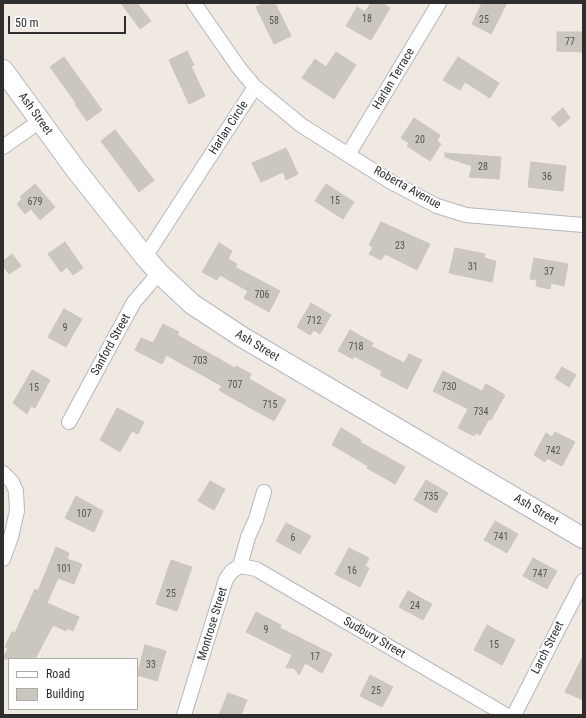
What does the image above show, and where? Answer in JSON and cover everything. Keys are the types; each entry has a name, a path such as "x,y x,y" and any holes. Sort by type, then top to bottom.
{"street":[{"path":"194,3 239,68 255,87"},
{"name":"Harlan Terrace","path":"348,155 439,3"},
{"name":"Ash Street","path":"3,70 94,193 145,257 192,304 242,337 582,535"},
{"name":"Roberta Avenue","path":"255,87 301,125 348,155 411,194 451,211 466,215 583,225"},
{"name":"Harlan Circle","path":"145,257 255,87"},
{"path":"3,147 40,121"},
{"name":"Sanford Street","path":"69,422 134,302 159,272"},
{"path":"3,472 12,482 17,501 15,524 3,559"},
{"path":"240,566 248,537 256,519 264,492"},
{"name":"Montrose Street","path":"184,715 226,579 232,571 240,566"},
{"name":"Sudbury Street","path":"240,566 256,569 506,715"},
{"name":"Larch Street","path":"514,715 583,581"}],"building":[{"path":"121,3 137,3 151,21 140,29"},
{"path":"264,3 275,3 291,36 274,44 256,7"},
{"path":"371,3 382,3 390,8 371,40 346,26 357,7 365,12"},
{"path":"482,3 507,3 491,34 472,24"},
{"path":"557,32 583,32 583,52 557,51"},
{"path":"187,51 194,65 191,66 205,96 189,104 169,60"},
{"path":"336,52 356,65 334,99 302,78 315,59 326,67"},
{"path":"64,57 102,110 87,121 50,67"},
{"path":"458,57 499,83 490,98 465,82 460,90 443,80"},
{"path":"563,108 570,118 559,127 551,118"},
{"path":"414,118 440,135 437,141 441,144 430,161 407,146 409,143 401,138"},
{"path":"115,130 154,180 139,192 101,141"},
{"path":"286,148 298,174 286,180 283,172 261,182 252,163"},
{"path":"445,153 501,157 499,179 469,177 472,166 445,157"},
{"path":"531,162 566,166 563,191 528,187"},
{"path":"35,184 55,207 40,220 31,209 25,214 17,204 22,199 20,197"},
{"path":"326,184 354,202 343,219 315,201"},
{"path":"381,222 430,244 417,270 385,254 381,260 369,254 373,247 369,245"},
{"path":"65,242 83,268 73,275 67,267 61,272 48,254"},
{"path":"219,243 232,251 228,259 237,264 235,267 280,291 269,312 244,298 248,291 220,275 217,280 202,272"},
{"path":"455,248 485,254 484,258 496,261 492,282 449,273"},
{"path":"12,254 21,266 9,274 3,266 3,261"},
{"path":"534,258 568,264 564,286 551,283 550,289 536,286 537,280 530,279"},
{"path":"311,303 331,315 320,334 314,330 310,335 297,327"},
{"path":"64,309 82,319 66,347 48,337"},
{"path":"163,324 179,332 177,335 235,368 236,366 251,374 249,378 251,380 286,400 274,421 219,390 222,386 166,355 162,364 135,350 141,338 153,343"},
{"path":"350,330 373,343 371,346 404,363 409,354 422,360 407,389 380,375 382,371 354,356 353,359 338,351"},
{"path":"562,367 576,375 569,387 555,378"},
{"path":"32,370 50,380 35,408 31,406 27,414 13,403"},
{"path":"443,371 482,391 486,384 505,395 491,420 489,419 480,435 476,433 474,436 458,428 468,409 433,391"},
{"path":"117,408 144,422 138,434 132,431 120,452 100,440"},
{"path":"341,428 361,440 360,442 405,467 395,484 332,445"},
{"path":"555,432 575,442 562,466 547,458 545,462 534,455 546,433 552,437"},
{"path":"426,480 448,493 436,513 414,500"},
{"path":"210,481 225,489 214,510 198,501"},
{"path":"76,496 103,511 94,532 65,518"},
{"path":"495,521 518,534 507,553 484,540"},
{"path":"286,523 311,536 300,554 276,541"},
{"path":"56,547 69,553 67,559 82,564 74,584 58,578 47,603 79,617 73,631 67,628 66,631 53,625 36,658 3,659 8,648 5,647 12,632 15,633 35,589 38,591"},
{"path":"349,548 369,558 365,566 369,568 360,587 335,574"},
{"path":"533,558 557,571 547,589 523,576"},
{"path":"171,560 192,567 177,611 156,604"},
{"path":"408,591 432,604 423,620 399,607"},
{"path":"256,612 281,625 280,628 332,654 322,673 305,663 299,675 294,668 286,668 292,655 246,632"},
{"path":"487,625 515,640 502,665 474,650"},
{"path":"145,645 166,651 157,681 138,675"},
{"path":"583,656 583,700 565,692"},
{"path":"370,675 393,687 382,707 360,696"},
{"path":"228,693 247,700 241,715 219,715"}]}
